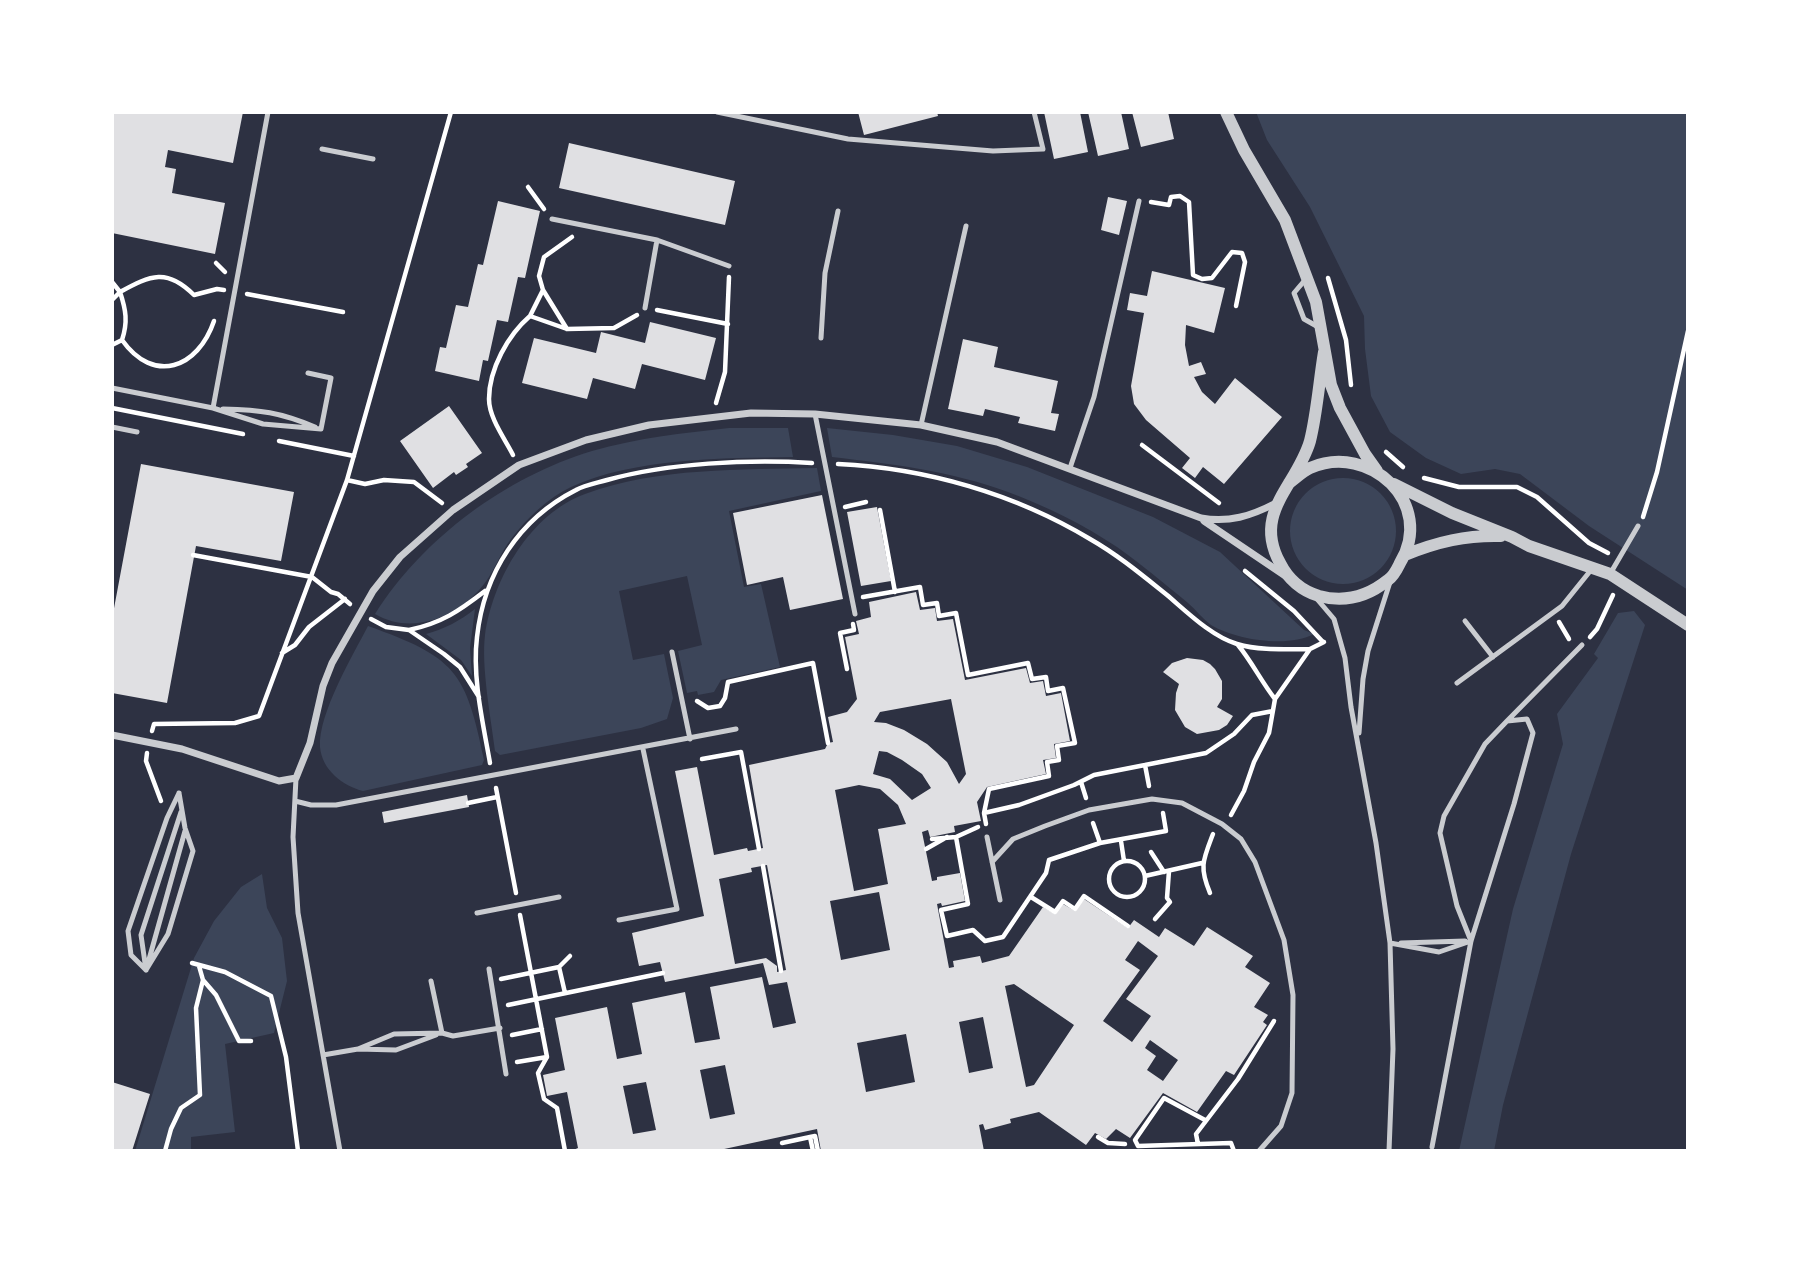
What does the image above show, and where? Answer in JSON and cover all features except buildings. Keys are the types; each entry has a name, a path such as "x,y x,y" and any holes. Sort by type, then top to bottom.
{"street":[{"path":"1226,112 1244,150 1285,219 1316,302 1324,352 1339,408 1365,454 1378,471 1391,482 1452,513 1529,546 1609,574 1688,625"},
{"path":"1296,584 1275,555 1271,520 1276,503 1302,461 1310,441 1324,352"},
{"path":"112,735 181,749 279,781 296,778 310,743 323,686 332,663 359,612 400,557 453,510 519,465 586,440 649,425 751,413 815,414 921,425 997,442 1200,519 1312,594 1333,600 1354,598 1375,590 1392,577 1405,555 1410,536 1409,516 1402,498 1391,482"},
{"path":"1289,483 1308,468 1331,461 1355,462 1378,471"},
{"path":"1200,519 1238,519 1276,503"},
{"path":"1405,555 1452,539 1512,537"}],"lane":[{"path":"213,408 268,112"},
{"path":"717,112 848,139 993,151 1043,149 1034,112"},
{"path":"322,149 373,159"},
{"path":"1070,468 1094,397 1139,201"},
{"path":"821,338 825,273 838,211"},
{"path":"552,219 657,240 729,266"},
{"path":"921,425 966,226"},
{"path":"645,308 657,240"},
{"path":"308,373 331,378 321,429"},
{"path":"112,387 213,408 263,424 321,429"},
{"path":"213,408 265,411 285,415 321,429"},
{"path":"815,414 855,614"},
{"path":"112,427 137,432"},
{"path":"1609,574 1638,526"},
{"path":"1457,683 1562,606 1593,567"},
{"path":"1359,743 1363,680 1368,651 1392,577"},
{"path":"1312,594 1334,619 1345,658 1390,943 1393,1049 1389,1151"},
{"path":"1465,621 1493,657"},
{"path":"1471,941 1457,906 1440,833 1444,816 1485,744 1582,645"},
{"path":"672,652 690,739"},
{"path":"1432,1147 1471,941 1514,804 1532,733 1527,719 1507,721"},
{"path":"295,801 311,805 337,805 643,749 736,729"},
{"path":"619,920 677,909 643,749"},
{"path":"296,778 293,837 298,913 340,1151"},
{"path":"179,793 193,851 167,934 146,970 131,955 128,931 167,818 179,793"},
{"path":"992,862 1013,839 1089,810 1152,799 1182,803 1222,824 1241,839 1260,872 1284,940 1293,995 1292,1093 1281,1125 1259,1151"},
{"path":"146,970 141,935 182,809"},
{"path":"146,970 186,828"},
{"path":"987,837 1000,900"},
{"path":"477,913 559,897"},
{"path":"1390,943 1439,952 1471,941"},
{"path":"1390,943 1471,941"},
{"path":"489,969 506,1074"},
{"path":"431,981 442,1033"},
{"path":"358,1049 394,1034 442,1033 453,1036 500,1028"},
{"path":"323,1055 358,1049 396,1050 442,1033"}],"path":[{"path":"259,716 347,480 451,112"},
{"path":"1139,201 1169,205 1171,197 1180,196 1189,202 1193,275 1202,279 1212,278 1232,252 1242,253 1245,262 1237,306"},
{"path":"530,316 568,329 543,290 539,276 544,257 590,226"},
{"path":"216,263 225,270 221,298"},
{"path":"719,394 726,362 729,266"},
{"path":"112,300 120,292 147,278 168,276 183,284 194,295 218,289 344,312"},
{"path":"112,282 120,292 126,312 126,327 122,340 112,345"},
{"path":"519,465 497,423 489,400 493,371 519,326 530,316 543,290"},
{"path":"122,340 140,360 153,366 168,366 197,352 206,340 215,316"},
{"path":"1638,526 1657,472 1688,331"},
{"path":"1348,351 1351,386"},
{"path":"112,408 246,435"},
{"path":"273,440 354,456"},
{"path":"1142,445 1216,503 1227,505"},
{"path":"1383,450 1408,470"},
{"path":"565,1151 557,1108 544,1099 538,1073 547,1056 479,698 477,640 486,590 507,550 537,515 578,488 686,465 824,463 869,466 915,474 996,494 1045,514 1116,555 1197,620 1237,644 1254,664 1265,687 1275,698"},
{"path":"1418,476 1459,487 1517,487 1537,497 1589,544 1618,559"},
{"path":"347,480 365,484 384,480 414,482 453,510"},
{"path":"834,509 866,502"},
{"path":"880,510 895,592"},
{"path":"193,555 312,576 359,612 386,627 409,630 432,625 451,616 486,590"},
{"path":"1210,893 1203,877 1202,863 1213,834 1234,812 1244,791 1254,762 1269,733 1275,698 1310,649 1323,642 1294,611 1245,571"},
{"path":"847,668 840,633 854,630 851,615 866,612 863,597 920,587 923,605 937,603 939,616 956,613 968,675 1028,663 1032,679 1046,677 1048,691 1063,688 1074,743 1057,746 1059,760 1047,762 1049,776 989,789 984,813"},
{"path":"1582,645 1597,629 1613,595"},
{"path":"282,653 295,645 309,627 345,599"},
{"path":"1553,612 1569,638 1574,653"},
{"path":"409,630 460,667 479,698"},
{"path":"1237,644 1265,649 1310,649"},
{"path":"695,697 699,704 708,708 720,706 725,698 728,682 813,663 828,743"},
{"path":"1094,775 1206,753 1234,734 1252,715 1273,711"},
{"path":"702,759 741,752 759,849"},
{"path":"1145,765 1149,786"},
{"path":"468,803 498,797"},
{"path":"1100,843 1166,831 1163,813"},
{"path":"926,849 947,837"},
{"path":"932,839 956,837"},
{"path":"1121,841 1124,861"},
{"path":"1151,852 1166,871 1167,898 1170,902 1155,919"},
{"path":"1124,861 1138,864 1145,876 1139,893 1130,897 1117,894 1111,887 1109,877 1112,868 1124,861"},
{"path":"1145,876 1202,863"},
{"path":"763,866 781,971"},
{"path":"1031,897 1055,912 1063,901 1075,909 1084,896 1128,926"},
{"path":"503,992 500,979 559,967 570,956"},
{"path":"192,963 225,972 271,996 286,1057 298,1151"},
{"path":"199,966 204,980 216,995 239,1041 251,1041"},
{"path":"559,967 565,993"},
{"path":"506,1005 663,973"},
{"path":"165,1151 181,1108 200,1095 196,1007 204,980"},
{"path":"1198,1144 1196,1134 1238,1079 1274,1021"},
{"path":"513,1049 511,1035 542,1029"},
{"path":"515,1062 547,1056"},
{"path":"1205,1120 1164,1098 1135,1140 1138,1146 1231,1143 1234,1151"},
{"path":"782,1143 815,1136 815,1151"},
{"path":"1098,1137 1108,1143 1125,1144"}],"shaded area":[{"path":"1256,112 1688,112 1688,590 1589,526 1520,474 1495,469 1461,474 1426,458 1390,432 1371,396 1364,316 1310,207 1267,140"},
{"path":"729,428 788,428 793,457 680,462 622,470 596,477 571,487 538,509 511,539 477,592 451,612 421,623 390,621 375,614 417,560 442,536 498,494 529,477 560,462 609,446 660,436"},
{"path":"827,428 893,435 957,446 1027,467 1153,517 1220,552 1304,630 1314,634 1290,641 1277,641 1248,638 1222,630 1211,625 1188,603 1126,554 1064,516 1008,492 965,479 832,457"},
{"path":"817,468 821,491 729,511 744,587 761,584 780,667 721,680 714,692 698,695 697,691 687,693 678,651 702,645 687,576 619,591 633,660 664,654 673,698 667,719 641,728 500,755 495,751 484,662 489,614 496,592 517,551 547,517 585,494 641,479 729,470"},
{"path":"1343,478 1363,482 1380,494 1392,511 1396,531 1392,551 1380,568 1363,580 1343,584 1323,580 1306,568 1294,551 1290,531 1294,511 1306,494 1323,482"},
{"path":"475,609 470,648 472,676 461,660 426,634 452,624"},
{"path":"1634,611 1645,625 1571,854 1503,1105 1494,1151 1459,1151 1513,909 1563,744 1557,714 1598,658 1594,654 1618,613"},
{"path":"368,626 420,648 452,671 471,706 484,760 482,765 363,791 341,781 329,770 320,747 325,718 330,702"},
{"path":"262,874 267,908 282,938 287,981 274,1033 225,1044 235,1132 191,1137 191,1151 135,1151 194,958 214,921 241,887"}]}
